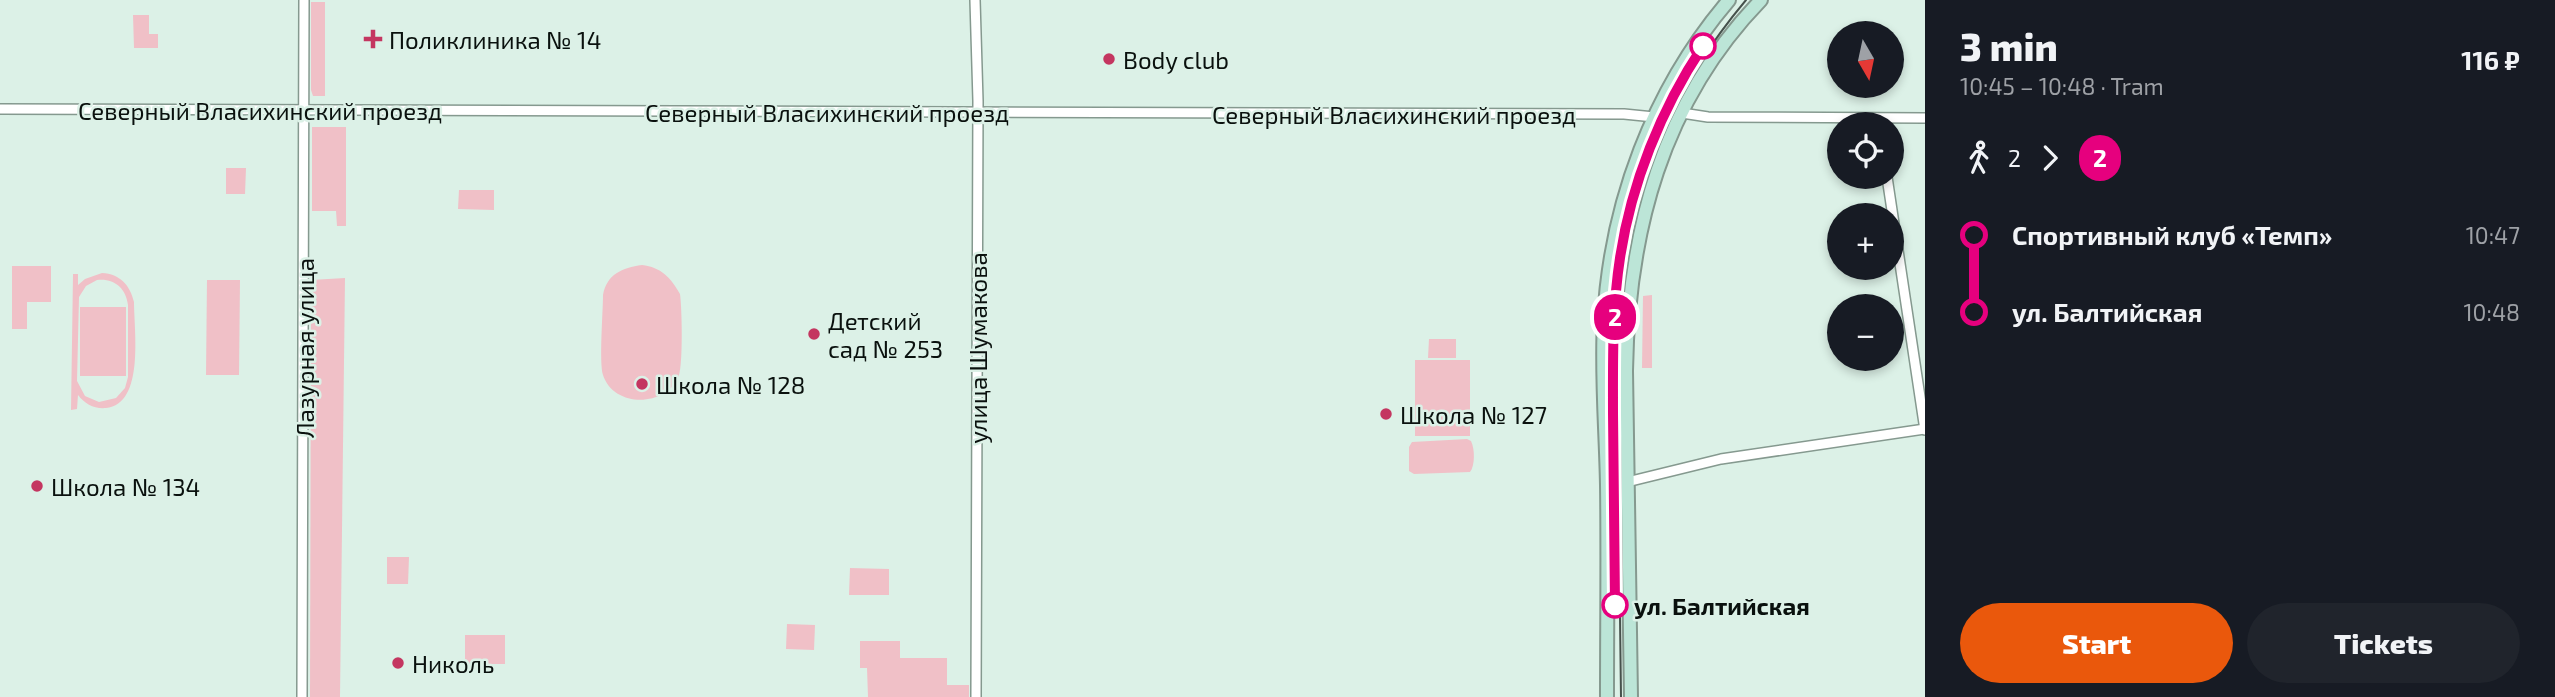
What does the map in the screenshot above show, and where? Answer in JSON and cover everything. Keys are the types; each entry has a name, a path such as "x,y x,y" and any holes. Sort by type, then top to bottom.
{"main road":[{"path":"1607,697 1604,321 1611,252 1629,179 1654,117 1679,69 1729,0"},
{"path":"1631,697 1627,323 1634,258 1650,195 1682,113 1708,66 1761,0"},
{"path":"1607,678 1631,677"}],"street":[{"name":"Лазурная улица","path":"302,697 304,0"},
{"name":"улица Шумакова","path":"975,0 978,112 976,697"},
{"name":"Северный Власихинский проезд","path":"0,108 1624,114 1654,117"},
{"path":"1682,113 1708,117 1827,120"},
{"path":"1904,119 1925,118"},
{"path":"1627,482 1721,459 1925,430 1889,189"}],"shaded area":[{"path":"311,2 325,2 325,96 313,96 311,90"},
{"path":"133,15 149,15 149,34 158,34 158,48 134,48"},
{"path":"312,127 346,127 346,226 337,226 336,211 312,211"},
{"path":"226,168 246,168 245,194 226,194"},
{"path":"459,190 494,190 494,210 458,209"},
{"path":"642,265 665,274 680,294 682,335 679,375 673,386 653,398 641,400 618,394 609,386 603,375 601,348 605,288 616,273"},
{"path":"12,266 51,266 51,302 27,302 27,329 12,329"},
{"path":"102,273 108,274 119,278 130,290 134,302 135,364 127,394 118,403 98,408 78,395 77,409 71,410 73,274 78,274 78,285 85,279","holes":["103,280 118,285 127,299 128,377 125,388 116,398 99,402 85,396 77,381 79,297 86,286"]},
{"path":"345,278 340,697 310,697 311,280"},
{"path":"207,280 240,280 239,375 206,375"},
{"path":"1652,295 1652,368 1642,368 1643,296"},
{"path":"80,307 126,307 126,376 80,376"},
{"path":"1429,339 1456,339 1456,358 1428,358"},
{"path":"1415,360 1470,360 1470,436 1415,436"},
{"path":"1471,441 1474,453 1470,472 1414,474 1409,471 1409,447 1412,442"},
{"path":"387,557 409,557 408,584 387,584"},
{"path":"850,568 889,569 889,595 849,595"},
{"path":"787,624 815,625 814,650 786,649"},
{"path":"465,635 505,635 505,664 465,664"},
{"path":"860,641 900,641 900,658 947,658 947,685 969,685 969,697 868,697 867,668 860,668"}],"tram line":[{"path":"1621,697 1618,349 1626,248 1635,209 1661,134 1699,64 1746,0"},
{"name":"2","path":"1615,605 1613,370 1620,256 1627,220 1651,146 1680,84 1703,46"}],"place":[{"name":"Поликлиника № 14","path":"373,39"},
{"name":"Body club","path":"1109,59"},
{"name":"Детский сад № 253","path":"814,334"},
{"name":"Школа № 128","path":"642,384"},
{"name":"Школа № 127","path":"1386,414"},
{"name":"Школа № 134","path":"37,486"},
{"name":"ул. Балтийская","path":"1615,605"},
{"name":"Николь","path":"398,663"}]}
